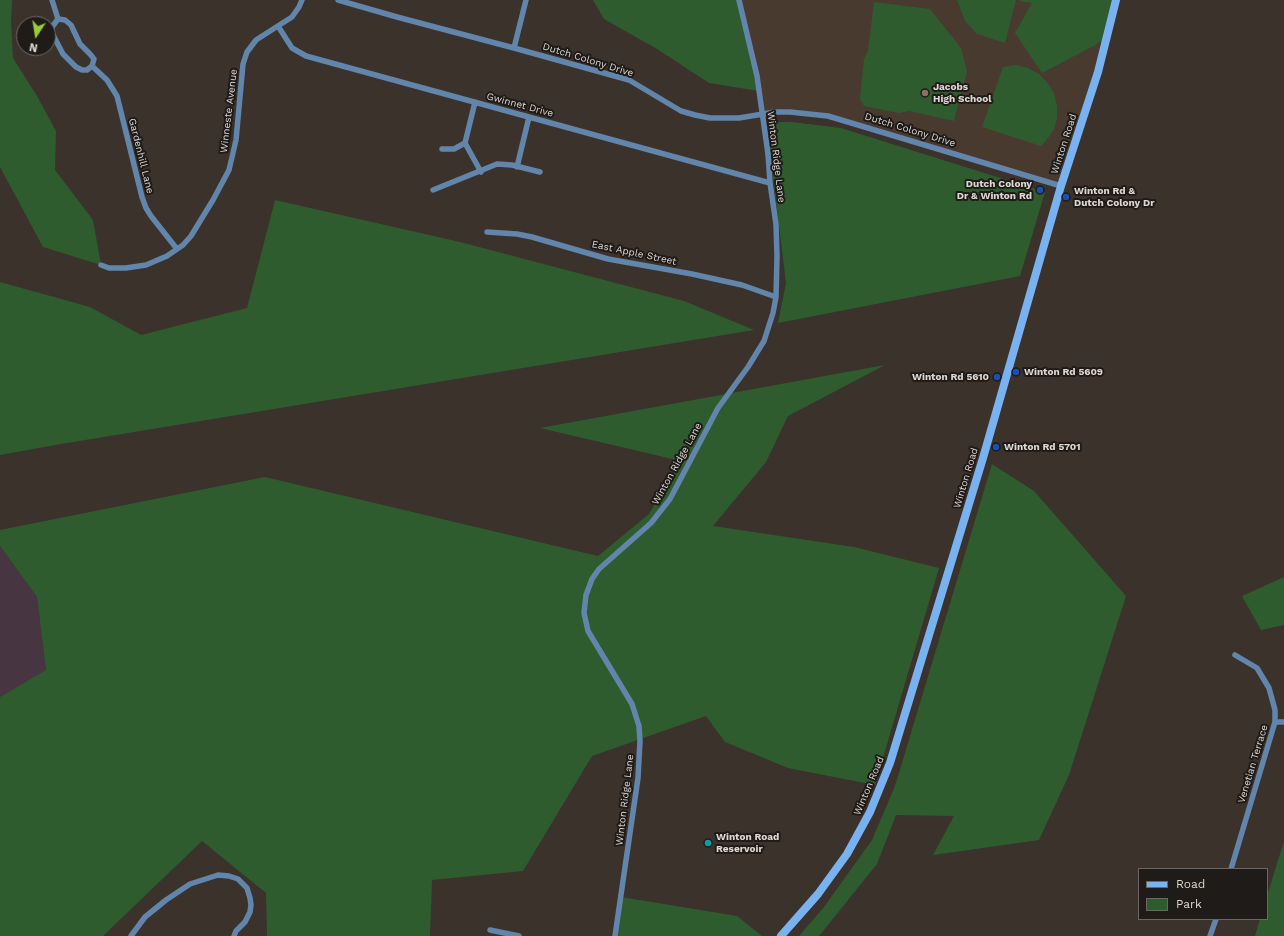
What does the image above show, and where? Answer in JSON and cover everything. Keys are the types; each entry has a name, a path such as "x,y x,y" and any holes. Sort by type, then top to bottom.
{"main road":[{"name":"Winton Road","path":"781,936 818,894 838,867 861,831 881,788 890,763 983,458 1061,186 1098,72 1116,0"}],"street":[{"path":"52,0 58,19 52,27 52,33 63,54 76,67 82,70 87,70 92,66"},
{"name":"Winneste Avenue","path":"101,265 114,268 135,268 157,261 177,249 191,236 229,170 236,140 243,64 247,52 256,40 296,12 302,0"},
{"name":"Dutch Colony Drive","path":"338,0 629,80 681,111 695,115 724,119 775,112 828,116 1061,186"},
{"path":"514,48 526,0"},
{"name":"Winton Ridge Lane","path":"615,936 638,778 640,741 639,726 632,704 588,631 584,613 586,595 592,579 599,569 651,523 670,499 718,408 748,367 764,341 773,313 776,297 776,224 768,154 761,115 757,76 739,0"},
{"name":"Gardenhill Lane","path":"58,19 65,20 71,25 80,44 94,59 92,66 107,80 117,96 146,208 150,216 177,249"},
{"name":"Gwinnet Drive","path":"278,26 292,48 306,56 770,182"},
{"path":"476,102 465,143 482,172"},
{"path":"517,167 529,117"},
{"path":"442,149 454,149 465,143"},
{"path":"433,190 482,172 486,168 497,164 506,164 540,172"},
{"name":"East Apple Street","path":"487,232 517,234 532,237 608,259 692,274 742,285 776,297"},
{"name":"Venetian Terrace","path":"1231,868 1275,722 1275,710 1269,688 1257,668 1235,654"},
{"path":"1275,722 1284,722"},
{"path":"131,936 145,917 166,900 190,884 218,875 238,879 247,888 250,898 250,912 245,922 236,930 234,936"},
{"path":"1210,936 1216,920"},
{"path":"490,930 519,936"}],"shaded area":[{"name":"Jacobs High School","path":"739,0 1116,0 1061,186 808,113 761,115"},
{"path":"0,546 37,597 46,670 0,697"}],"green space":[{"path":"0,0 12,0 11,22 13,58 37,96 56,131 55,170 93,220 101,265 43,247 0,167"},
{"path":"593,0 739,0 759,91 709,83 657,49 604,19"},
{"path":"957,0 1016,0 1005,43 977,34 965,21"},
{"path":"1020,0 1116,0 1108,37 1042,73 1015,33 1032,3"},
{"path":"874,2 930,9 961,48 967,71 954,121 909,111 899,113 864,106 860,99 864,59 868,51"},
{"path":"1016,65 1028,68 1039,74 1047,82 1054,93 1057,106 1057,118 1054,129 1041,146 982,127 1003,67"},
{"path":"772,122 792,122 841,128 1045,192 1020,276 778,323 786,283 769,144"},
{"path":"275,200 460,242 684,301 754,330 0,455 0,282 90,307 141,335 247,308"},
{"path":"885,365 788,416 766,462 713,526 854,547 939,568 875,785 788,768 725,742 706,716 592,756 523,871 432,880 430,936 267,936 266,893 202,841 103,936 0,936 0,697 46,670 37,597 0,546 0,530 265,477 598,556 649,514 681,461 540,428"},
{"path":"992,464 1034,491 1126,596 1069,775 1039,840 933,855 954,816 896,815 877,864 819,936 799,936 824,907 872,840 895,786"},
{"path":"1284,577 1284,625 1261,630 1242,596"},
{"path":"1284,841 1284,936 1255,936 1260,920 1268,920 1268,893"},
{"path":"621,897 737,916 762,936 615,936"}],"place":[{"name":"Jacobs High School","path":"925,93"},
{"name":"Dutch Colony Dr & Winton Rd","path":"1040,190"},
{"name":"Winton Rd & Dutch Colony Dr","path":"1066,197"},
{"name":"Winton Rd 5609","path":"1016,372"},
{"name":"Winton Rd 5610","path":"997,377"},
{"name":"Winton Rd 5701","path":"996,447"},
{"name":"Winton Road Reservoir","path":"708,843"}]}
